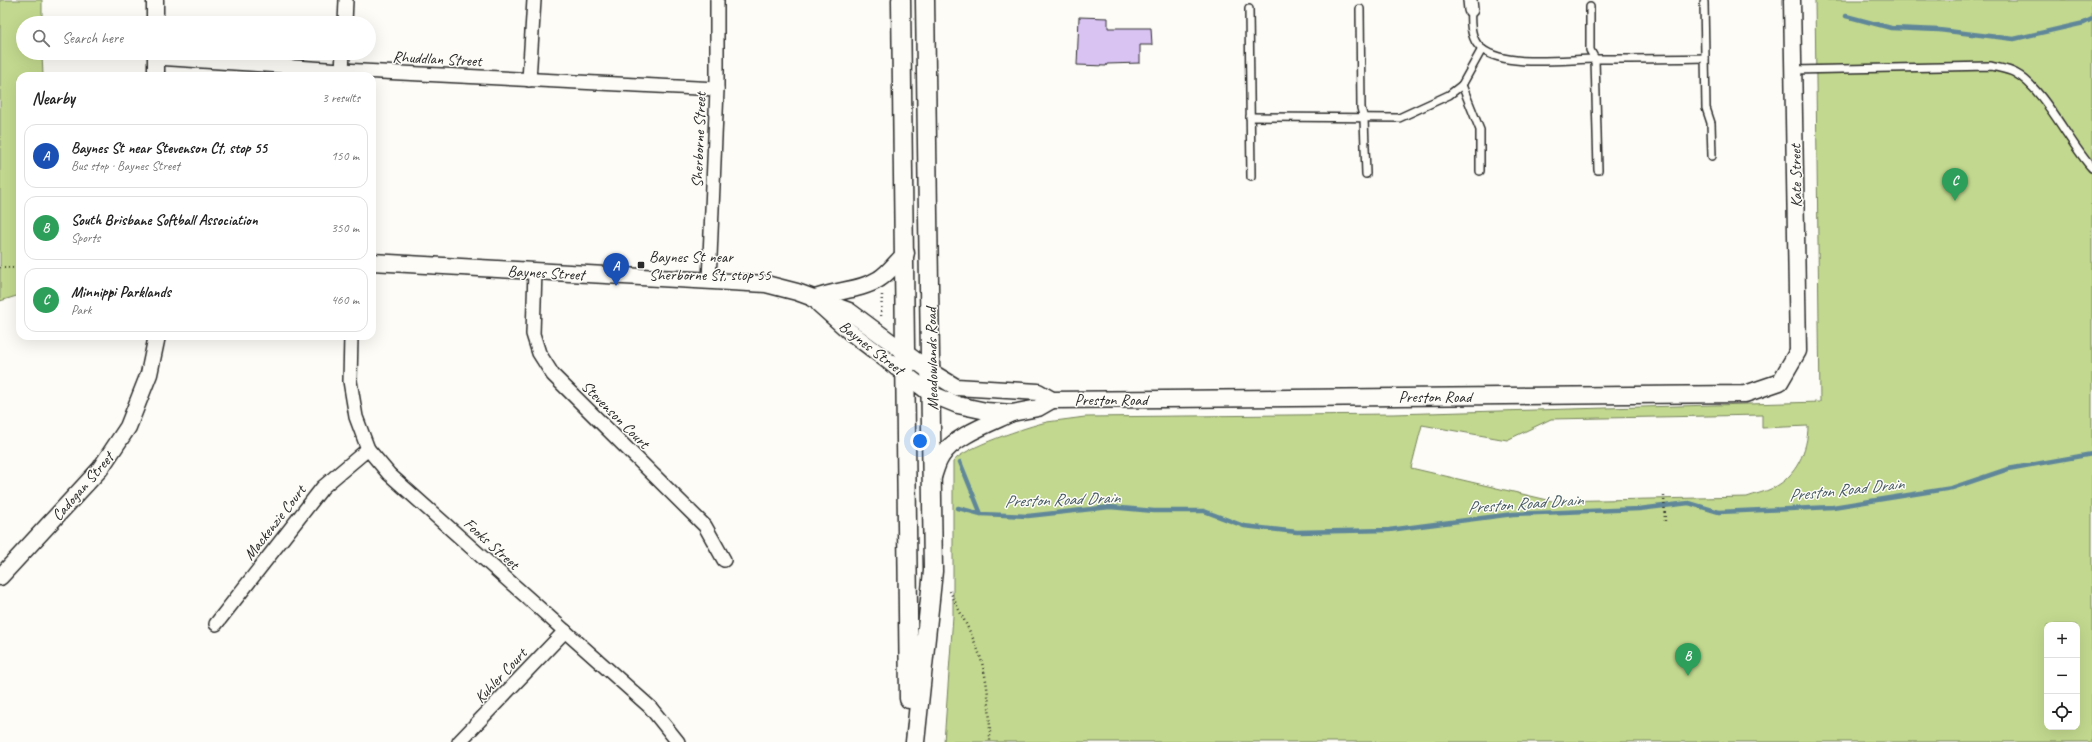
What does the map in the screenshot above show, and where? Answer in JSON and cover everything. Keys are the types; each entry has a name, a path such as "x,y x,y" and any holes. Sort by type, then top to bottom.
{"main road":[{"name":"Meadowlands Road","path":"901,0 906,253 910,742"},
{"name":"Meadowlands Road","path":"915,742 932,571 931,372 925,0"}],"street":[{"path":"155,0 155,16"},
{"path":"345,16 346,0"},
{"path":"529,80 534,0"},
{"name":"Sherborne Street","path":"709,281 717,89 717,0"},
{"name":"Kate Street","path":"1792,0 1798,351"},
{"path":"156,60 156,72"},
{"name":"Rhuddlan Street","path":"218,60 342,70 717,89"},
{"path":"342,70 343,60"},
{"path":"813,299 828,292 865,285 880,279 906,253"},
{"name":"Baynes Street","path":"376,262 766,284 797,292 850,311 931,372"},
{"name":"Stevenson Court","path":"535,271 533,334 538,353 553,375 705,526 724,560"},
{"name":"Baynes Street","path":"813,299 849,331 907,374 931,394"},
{"name":"Cadogan Street","path":"0,577 100,469 128,427 150,374 156,340"},
{"name":"Fooks Street","path":"351,340 351,388 356,417 368,449 389,474 650,707 678,742"},
{"name":"Preston Road","path":"931,394 965,407 1012,413 1038,408 1052,400 1745,394 1780,382 1798,351"},
{"name":"Preston Road","path":"931,372 956,388 1038,392 1052,400"},
{"path":"932,480 941,456 950,446 964,436 1012,413"},
{"name":"Mackenzie Court","path":"216,624 322,487 368,449"},
{"name":"Kuhler Court","path":"459,742 565,631"}],"lane":[{"path":"1704,2 1706,108 1711,123 1712,156"},
{"path":"1470,5 1470,20 1475,40 1482,49 1496,55 1527,62 1595,59 1648,60 1705,58"},
{"path":"1590,7 1590,50 1595,59 1598,170"},
{"path":"1249,9 1251,177"},
{"path":"1360,9 1361,108 1364,119 1366,174"},
{"path":"1250,117 1364,119 1399,118 1450,95 1462,85 1482,49"},
{"path":"1793,70 1991,66 2015,73 2037,92 2081,156 2092,168"},
{"path":"1462,85 1480,130 1480,171"}],"path":[{"path":"0,267 16,268"},
{"path":"881,324 882,293"},
{"path":"1664,496 1665,521"},
{"path":"950,591 978,652 988,691 990,742"}],"green space":[{"path":"0,0 42,0 42,16 16,16 16,60 42,60 43,72 16,72 16,296 0,301"},
{"path":"1815,0 2092,0 2092,742 944,742 953,616 953,462 959,456 982,444 1026,428 1047,422 1085,417 1393,414 1820,402","holes":["1762,415 1762,428 1808,426 1806,444 1799,462 1788,477 1767,491 1747,497 1552,501 1411,468 1422,425 1507,440 1551,419"]}],"building":[{"path":"1079,17 1108,18 1108,28 1151,28 1152,45 1140,45 1140,63 1107,64 1106,66 1077,65"}],"waterway":[{"path":"1846,16 1891,28 1939,30 2014,39 2084,23 2092,19"},
{"name":"Preston Road Drain","path":"958,508 981,514 1028,516 1110,507 1154,511 1204,511 1244,526 1297,532 1389,530 1513,514 1639,509 1689,503 1719,512 1833,507 1952,488 2008,469 2092,454"},
{"path":"960,462 981,514"}],"place":[{"name":"Minnippi Parklands","path":"1955,201"},
{"name":"Baynes St near Sherborne St, stop 55","path":"641,265"},
{"name":"Baynes St near Stevenson Ct, stop 55","path":"616,286"},
{"name":"South Brisbane Softball Association","path":"1688,676"}]}
